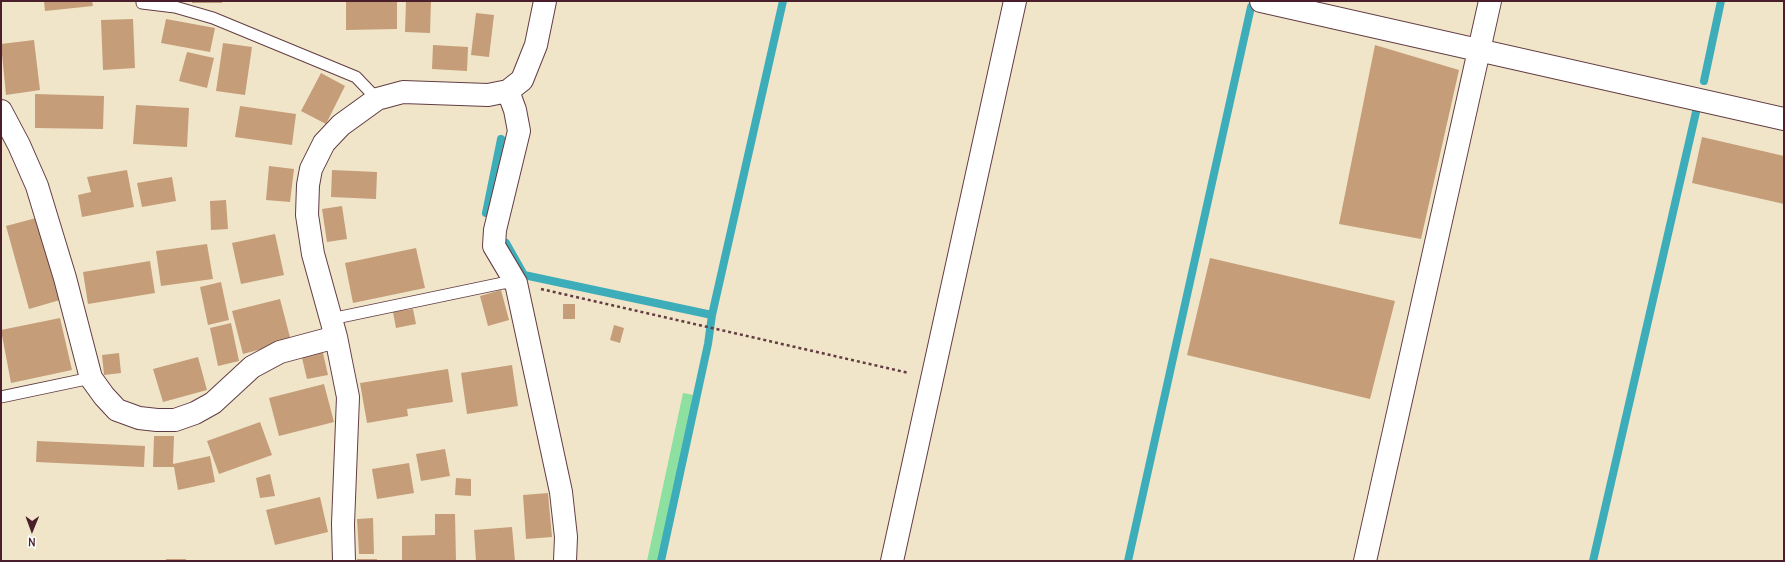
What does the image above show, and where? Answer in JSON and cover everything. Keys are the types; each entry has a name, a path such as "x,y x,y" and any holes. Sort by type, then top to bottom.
{"street":[{"path":"344,561 343,524 348,397 333,328 313,254 307,215 308,185 311,169 324,143 337,129 354,114 377,99 403,92 488,95 508,91 522,80 528,66 536,45 545,1"},
{"path":"892,561 1016,1"},
{"path":"1261,1 1784,119"},
{"path":"1365,561 1490,1"},
{"path":"508,91 515,110 519,131 495,230 494,246 516,283 561,492 566,537 565,561"},
{"path":"1,111 19,145 36,186 66,278 91,378 104,396 117,410 139,418 157,420 175,420 195,413 213,403 252,367 280,352 333,328"}],"lane":[{"path":"142,1 175,7 213,18 356,77 377,99"},
{"path":"333,328 503,283 516,283"},
{"path":"1,397 91,378"}],"path":[{"path":"516,283 933,378"}],"green space":[{"path":"683,393 694,395 658,561 647,561"}],"building":[{"path":"44,1 92,1 93,6 45,11"},
{"path":"192,1 222,1 222,3 192,3"},
{"path":"346,1 397,1 397,29 346,30"},
{"path":"406,1 431,1 430,33 405,32"},
{"path":"476,13 494,15 489,57 471,55"},
{"path":"133,19 135,68 103,70 101,20"},
{"path":"166,19 215,28 210,52 161,43"},
{"path":"34,40 40,90 6,95 1,44"},
{"path":"223,43 252,47 245,95 216,91"},
{"path":"433,45 468,47 467,71 432,69"},
{"path":"1375,45 1459,70 1421,239 1339,224"},
{"path":"187,52 214,58 207,88 179,81"},
{"path":"321,73 345,86 326,124 301,111"},
{"path":"35,94 104,96 103,129 35,128"},
{"path":"136,105 189,108 187,147 133,144"},
{"path":"240,106 296,114 292,145 235,137"},
{"path":"1702,137 1784,156 1784,204 1692,183"},
{"path":"269,166 294,169 290,202 266,200"},
{"path":"127,170 134,207 82,217 78,195 91,192 87,177"},
{"path":"332,170 377,172 376,199 331,197"},
{"path":"172,177 176,201 142,207 137,183"},
{"path":"226,200 228,229 211,230 210,201"},
{"path":"342,206 347,239 327,242 322,209"},
{"path":"36,218 60,300 29,309 6,226"},
{"path":"275,234 284,275 241,284 232,243"},
{"path":"207,244 213,279 161,286 156,251"},
{"path":"416,248 425,288 353,303 345,263"},
{"path":"1210,258 1395,301 1370,399 1187,355"},
{"path":"150,261 155,293 88,304 83,272"},
{"path":"221,282 229,320 208,325 200,287"},
{"path":"501,290 509,320 488,326 480,296"},
{"path":"280,299 291,341 243,354 232,311"},
{"path":"563,304 575,304 575,319 563,319"},
{"path":"413,309 416,324 396,328 393,312"},
{"path":"60,318 72,370 11,383 1,330"},
{"path":"231,323 239,361 218,366 210,328"},
{"path":"614,325 624,328 620,343 610,340"},
{"path":"317,351 323,353 328,375 307,379 301,354"},
{"path":"119,353 121,373 104,375 102,355"},
{"path":"198,357 207,390 163,402 153,369"},
{"path":"512,365 518,406 467,414 461,373"},
{"path":"448,369 453,402 407,409 408,416 367,423 360,383"},
{"path":"324,384 334,422 279,436 269,398"},
{"path":"260,422 272,455 219,474 207,441"},
{"path":"154,436 174,436 173,464 210,456 215,482 178,490 174,467 153,467"},
{"path":"37,441 145,446 144,467 36,462"},
{"path":"445,449 450,476 421,481 416,454"},
{"path":"409,463 414,493 377,499 372,469"},
{"path":"270,474 275,496 260,498 256,478"},
{"path":"456,478 471,479 471,496 455,495"},
{"path":"548,493 552,537 526,539 523,495"},
{"path":"320,497 328,532 275,545 266,510"},
{"path":"435,514 455,514 456,561 402,561 402,536 435,535"},
{"path":"373,518 374,554 359,554 357,519"},
{"path":"512,527 515,561 476,561 474,530"},
{"path":"166,559 186,559 186,561 166,561"},
{"path":"357,559 377,559 377,561 357,561"}],"waterway":[{"path":"712,315 783,1"},
{"path":"1704,81 1721,1"},
{"path":"1128,561 1251,7"},
{"path":"1593,561 1696,112"},
{"path":"486,213 501,139"},
{"path":"506,243 524,275 712,315 708,344 661,561"}]}
